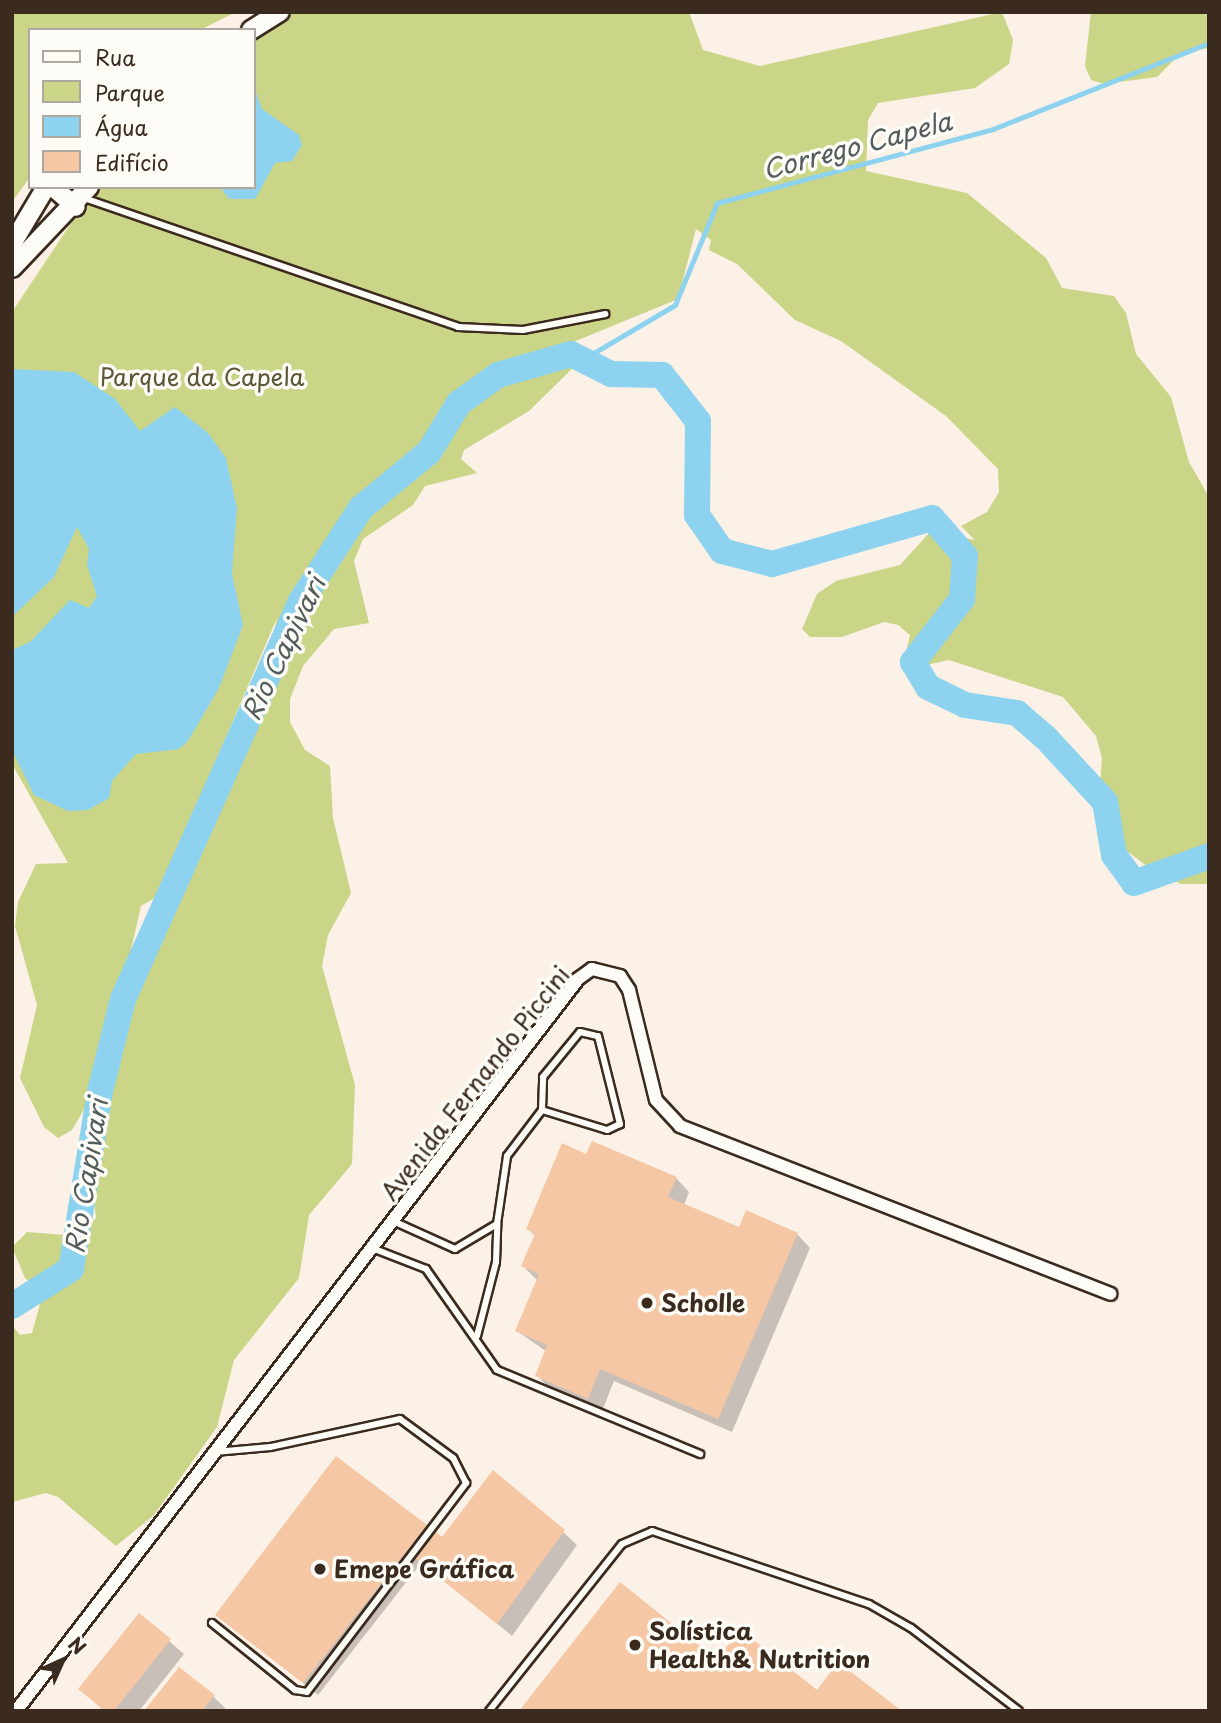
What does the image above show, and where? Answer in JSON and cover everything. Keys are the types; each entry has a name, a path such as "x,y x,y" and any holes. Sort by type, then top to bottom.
{"street":[{"path":"254,28 280,12"},
{"path":"12,244 45,189"},
{"path":"12,268 82,197 59,189"},
{"name":"Avenida Fernando Piccini","path":"16,1711 578,979 608,969 629,990 656,1100 680,1126 1110,1294"}],"lane":[{"path":"82,197 458,327 523,330 605,314"},
{"path":"477,1336 496,1262 497,1224 507,1156 542,1110 547,1071 580,1032 598,1036 620,1124 607,1130 542,1110"},
{"path":"393,1221 455,1250 497,1224"},
{"path":"372,1248 425,1269 477,1336 482,1355 497,1370 700,1454"},
{"path":"212,1623 295,1690 307,1692 466,1483 453,1458 400,1419 270,1447 213,1452"},
{"path":"489,1711 622,1544 652,1531 869,1604 911,1628 1019,1711"}],"green space":[{"path":"12,12 236,12 204,28 28,28 28,180 12,202"},
{"name":"Parque da Capela","path":"285,12 689,12 703,50 760,66 1002,12 1013,40 1009,64 975,88 878,103 868,120 866,171 967,193 1046,258 1062,288 1114,296 1126,313 1136,354 1171,397 1189,462 1209,497 1209,884 1181,884 1155,872 1097,829 1102,758 1096,736 1063,697 949,660 902,670 910,635 898,625 884,622 842,637 810,637 802,629 817,594 836,581 900,565 930,532 975,540 961,526 987,512 999,492 998,469 946,416 841,341 795,320 737,264 709,250 711,240 696,229 678,299 566,345 589,352 529,411 464,450 461,459 477,473 425,486 413,505 363,539 354,561 369,623 334,629 303,666 290,699 290,722 305,750 330,766 333,818 351,893 328,935 322,966 355,1085 352,1164 309,1215 299,1278 234,1360 217,1427 154,1515 116,1546 58,1497 46,1493 12,1502 12,1325 20,1335 32,1333 43,1293 25,1278 12,1247 27,1232 79,1236 96,1218 88,1151 98,1085 72,1130 58,1138 44,1127 20,1078 37,1005 15,926 18,902 36,864 68,863 12,764 12,312 94,189 256,189 256,29","holes":["277,618 266,668 208,815 128,963 141,906 158,896"]},
{"path":"1091,12 1209,12 1209,48 1181,53 1157,77 1104,84 1091,80 1085,66"}],"water":[{"path":"256,92 262,109 299,135 302,145 292,161 275,163 255,199 229,199 222,189 256,189"},
{"path":"12,369 74,372 115,399 140,431 175,407 208,433 226,458 237,508 232,574 243,625 219,688 188,741 179,749 136,754 112,781 109,798 88,810 68,811 34,795 12,750 12,650 30,642 70,600 89,608 97,596 87,565 89,549 77,527 54,577 12,617"}],"building":[{"name":"Scholle","path":"592,1141 677,1177 668,1197 739,1227 746,1210 798,1233 718,1419 600,1369 588,1399 535,1376 547,1345 515,1331 539,1274 521,1266 535,1234 526,1229 562,1143 586,1154"},
{"name":"Emepe Gráfica","path":"336,1456 427,1525 303,1683 215,1615"},
{"path":"493,1470 565,1530 497,1624 416,1559 436,1532 442,1537"},
{"name":"Solística Health& Nutrition","path":"620,1582 716,1659 741,1630 817,1690 838,1662 902,1711 519,1711"},
{"path":"139,1613 171,1639 114,1711 105,1711 78,1689"},
{"path":"179,1667 215,1695 202,1711 144,1711"}],"waterway":[{"name":"Corrego Capela","path":"582,360 675,305 717,203 993,129 1209,43"},
{"name":"Rio Capivari","path":"12,1306 71,1269 100,1092 123,999 301,601 361,508 429,452 459,403 498,375 571,354 611,374 662,375 698,421 697,515 722,551 772,564 932,518 965,556 962,599 913,662 928,687 965,705 1017,713 1046,738 1105,802 1114,855 1134,883 1209,856"}],"place":[{"name":"Scholle","path":"647,1303"},
{"name":"Emepe Gráfica","path":"320,1569"},
{"name":"Solística Health& Nutrition","path":"635,1645"}]}
